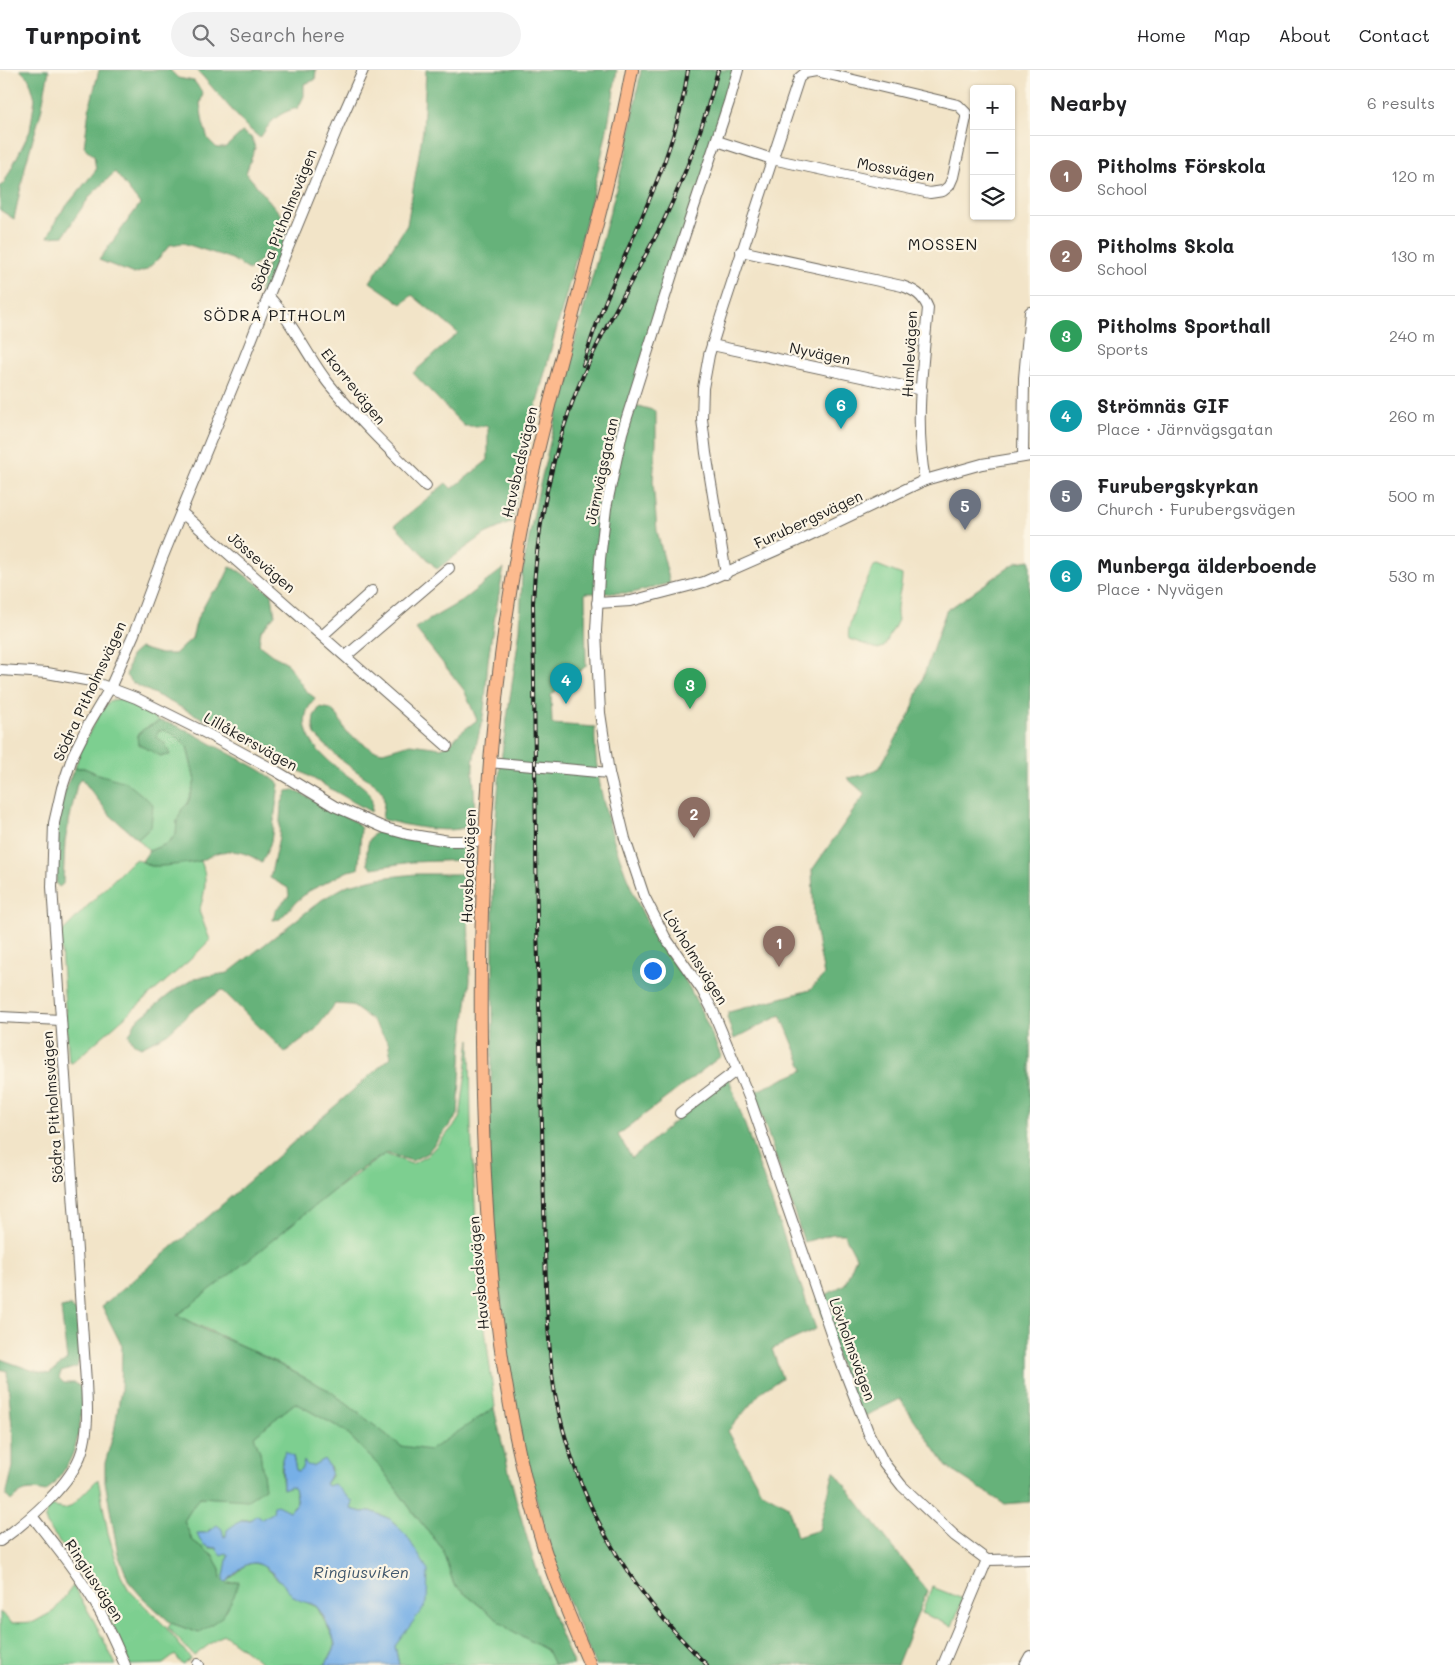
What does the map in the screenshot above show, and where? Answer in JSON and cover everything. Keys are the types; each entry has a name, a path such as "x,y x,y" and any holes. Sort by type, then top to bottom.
{"main road":[{"name":"Havsbadsvägen","path":"590,1665 570,1620 543,1542 511,1413 502,1351 489,1227 484,1145 481,1002 484,841 494,709 518,546 533,470 608,179 632,70"}],"street":[{"name":"Södra Pitholmsvägen","path":"0,1541 32,1516 62,1484 74,1468 84,1444 87,1411 52,887 54,824 62,788 73,755 110,688 134,634 268,296 363,70"},
{"name":"Järnvägsgatan","path":"609,773 598,682 596,632 600,559 606,508 622,433 738,70"},
{"name":"Mossvägen","path":"716,141 772,159 902,188 937,193 949,186 966,113 958,105 816,71 805,73 799,78 797,85 772,159 741,251 712,345 703,388 702,419 706,453 726,574"},
{"name":"Humlevägen","path":"741,251 902,286 913,290 925,300 928,308 920,453 925,480"},
{"name":"Ekorrevägen","path":"268,296 288,320 328,383 372,433 426,486"},
{"path":"1026,456 1024,378 1030,312"},
{"name":"Nyvägen","path":"712,345 922,390"},
{"name":"Furubergsvägen","path":"597,603 631,601 704,582 726,574 910,489 925,480 964,469 1026,456"},
{"name":"Jössevägen","path":"181,512 447,746"},
{"path":"346,656 449,568"},
{"path":"323,635 372,591"},
{"name":"Lillåkersvägen","path":"0,670 46,673 92,682 136,698 200,730 276,771 334,806 365,821 407,834 449,841 484,841"},
{"path":"489,762 609,773"},
{"name":"Lövholmsvägen","path":"609,773 631,858 650,911 665,937 695,978 708,1000 751,1102 841,1362 868,1434 884,1463 902,1486 955,1536 988,1560"},
{"path":"0,1017 61,1020"},
{"path":"680,1113 737,1070"},
{"name":"Ringiusvägen","path":"32,1516 68,1562 96,1603 125,1665"},
{"path":"943,1665 988,1560 1030,1559"},
{"path":"1025,1665 1030,1656"}],"green space":[{"path":"20,70 49,70 41,112 26,163 14,219 0,210 0,186 4,183 30,131 35,98 29,79"},
{"path":"99,70 170,70 178,78 194,81 203,93 200,104 203,123 208,139 217,148 225,148 242,132 252,138 255,148 246,173 287,222 288,232 266,291 260,295 260,288 273,249 249,270 232,259 183,243 170,245 146,270 134,274 99,260 140,204 115,172 91,195 64,236 48,237 58,216 96,170 94,156 84,147 89,110"},
{"path":"197,70 316,70 315,80 304,84 304,96 298,108 285,112 275,118 260,138 246,126"},
{"path":"426,70 617,70 595,184 536,408 512,522 485,534 437,569 395,525 446,483 452,489 488,460 488,426 464,426 413,373 458,333 412,295 402,304 370,282 407,225 423,130"},
{"path":"641,70 738,70 631,404 656,411 653,481 657,531 670,583 632,593 585,593 586,666 551,695 552,724 595,727 595,751 604,805 631,887 657,940 689,987 721,1056 618,1135 632,1158 728,1076 816,1329 772,1349 782,1378 762,1391 728,1431 761,1491 788,1506 797,1537 819,1530 834,1471 927,1591 897,1665 595,1665 562,1586 528,1472 510,1383 488,1162 493,1023 493,857 500,767 520,629 522,573 538,493 567,370 627,149"},
{"path":"1030,560 1030,1502 1004,1504 947,1467 900,1399 859,1419 817,1300 845,1284 856,1257 844,1234 833,1234 804,1242 754,1092 804,1070 781,1015 734,1039 727,1017 729,1012 810,990 824,975 814,922 812,870 865,794 847,778 865,775 880,767 911,712 946,611 1017,562"},
{"path":"877,565 902,575 897,608 898,620 884,647 878,649 849,639 848,633 857,603 874,566"},
{"path":"230,567 239,571 272,594 275,615 261,630 259,645 272,655 286,662 306,691 315,698 307,711 305,721 311,740 324,756 367,790 372,800 371,812 253,744 133,683 126,676 131,656 140,648 161,654 175,654 192,638 197,619 211,593 220,588"},
{"path":"504,568 488,661 483,715 476,744 473,773 474,807 471,821 467,826 460,829 450,830 400,824 382,819 383,793 376,785 341,760 315,735 314,716 320,707 331,709 338,716 346,732 373,750 383,752 410,744 441,748 451,743 460,733 477,720 464,690 415,628 460,602"},
{"path":"112,700 126,700 160,721 137,735 138,744 161,756 156,737 157,731 164,730 187,746 195,781 188,803 182,809 177,821 176,835 166,844 149,851 138,839 151,827 98,774 84,768 75,768 96,720 107,704"},
{"path":"160,721 193,733 259,770 279,784 271,842 262,863 251,856 233,851 214,854 200,861 169,865 152,866 142,861 149,851 166,844 176,835 177,821 182,809 188,803 195,781 187,746 175,736 164,730 158,731 156,737 165,743 170,755 161,756 138,744 137,735"},
{"path":"75,768 84,768 126,782 153,804 151,827 138,839 110,815 81,778 77,784 65,841 63,884 59,887 56,884 60,809 68,781"},
{"path":"294,790 354,821 361,828 359,863 358,869 348,871 309,891 280,919 273,920 275,911 289,896 288,888 270,878 279,837 281,805 287,791"},
{"path":"377,832 407,839 449,842 461,845 467,853 468,860 412,862 372,868 368,865 368,846 373,834"},
{"path":"136,859 151,866 201,861 205,886 199,911 210,940 191,959 72,1063 69,1062 60,934"},
{"path":"416,874 470,874 468,914 470,980 462,1045 458,1115 427,1153 412,1161 386,1153 355,1173 177,1315 207,1331 251,1350 330,1391 401,1446 430,1450 494,1408 527,1539 548,1603 574,1665 554,1665 547,1650 509,1629 454,1585 442,1548 381,1468 344,1430 295,1403 254,1436 260,1452 265,1488 248,1500 199,1497 184,1521 192,1540 213,1556 220,1569 221,1579 227,1584 239,1581 234,1596 223,1616 199,1633 171,1623 142,1597 129,1582 118,1554 105,1481 105,1463 114,1432 121,1390 122,1346 102,1306 201,1223 391,1057 388,1042 371,1019 351,1005 335,1004 315,1030 285,1052 222,990 192,1011 167,1034 141,1047 133,1043 129,1035 136,1021 175,990 195,978 228,973 323,899 348,885 379,878"},
{"path":"470,1039 471,1128 479,1281 495,1407 431,1451 402,1447 330,1391 266,1357 176,1315 333,1191 385,1154 412,1164 428,1155 460,1119"},
{"path":"70,1306 77,1312 80,1355 77,1367 61,1372 59,1378 64,1383 76,1383 81,1388 81,1418 76,1444 65,1469 46,1492 27,1490 11,1501 6,1496 13,1467 13,1437 7,1371 0,1369 0,1359 49,1374 67,1360 61,1308"},
{"path":"295,1403 344,1430 381,1468 442,1548 454,1585 509,1629 547,1650 554,1665 399,1665 395,1646 397,1525 390,1519 371,1511 362,1512 350,1509 325,1484 331,1476 331,1468 321,1461 312,1466 307,1466 304,1462 299,1471 296,1470 293,1456 285,1452 281,1465 283,1489 291,1486 294,1487 297,1503 289,1511 282,1508 274,1508 274,1512 262,1519 242,1520 223,1538 210,1529 206,1533 200,1533 209,1548 216,1548 229,1555 223,1581 221,1579 220,1569 213,1556 192,1540 184,1521 199,1497 248,1499 260,1452 254,1436"},
{"path":"98,1479 108,1533 121,1576 129,1590 164,1625 191,1659 183,1665 175,1655 163,1664 130,1665 111,1620 97,1594 46,1523 46,1509 50,1506 64,1509 70,1507"},
{"path":"253,1563 262,1565 288,1588 294,1597 317,1607 332,1635 335,1645 325,1665 265,1665 223,1634 194,1656 168,1628 171,1623 199,1633 238,1581 225,1583 246,1565"},
{"path":"73,1586 94,1621 116,1665 0,1665 0,1612 12,1623 34,1622 54,1611"},
{"path":"932,1587 963,1599 952,1626 921,1613"}],"water":[{"name":"Ringiusviken","path":"285,1451 293,1456 296,1470 298,1471 302,1468 304,1461 307,1465 312,1466 324,1459 329,1466 330,1472 325,1484 328,1486 334,1484 353,1502 351,1509 362,1512 371,1511 390,1519 406,1535 428,1570 427,1603 395,1646 399,1665 325,1665 333,1653 335,1645 328,1625 315,1605 296,1599 275,1575 264,1566 258,1564 245,1565 225,1583 223,1581 228,1555 226,1553 221,1555 216,1548 206,1546 201,1542 197,1533 206,1533 217,1525 222,1529 224,1537 227,1530 235,1524 250,1520 257,1515 262,1519 273,1512 274,1506 277,1505 289,1511 294,1507 297,1503 294,1487 291,1486 283,1489 282,1459"}],"railway":[{"path":"583,365 595,328 670,146 681,109 688,70"},
{"path":"707,1665 653,1606 609,1542 591,1508 576,1472 564,1434 555,1394 550,1355 546,1288 537,923 533,603 544,503 556,454 571,406 602,335 672,202 695,146 718,70"}],"place":[{"name":"Munberga älderboende","path":"841,429"},
{"name":"Furubergskyrkan","path":"965,530"},
{"name":"Strömnäs GIF","path":"566,704"},
{"name":"Pitholms Sporthall","path":"690,709"},
{"name":"Pitholms Skola","path":"694,838"},
{"name":"Pitholms Förskola","path":"779,967"}],"district":[{"name":"MOSSEN","path":"943,243"},
{"name":"SÖDRA PITHOLM","path":"275,314"}]}
